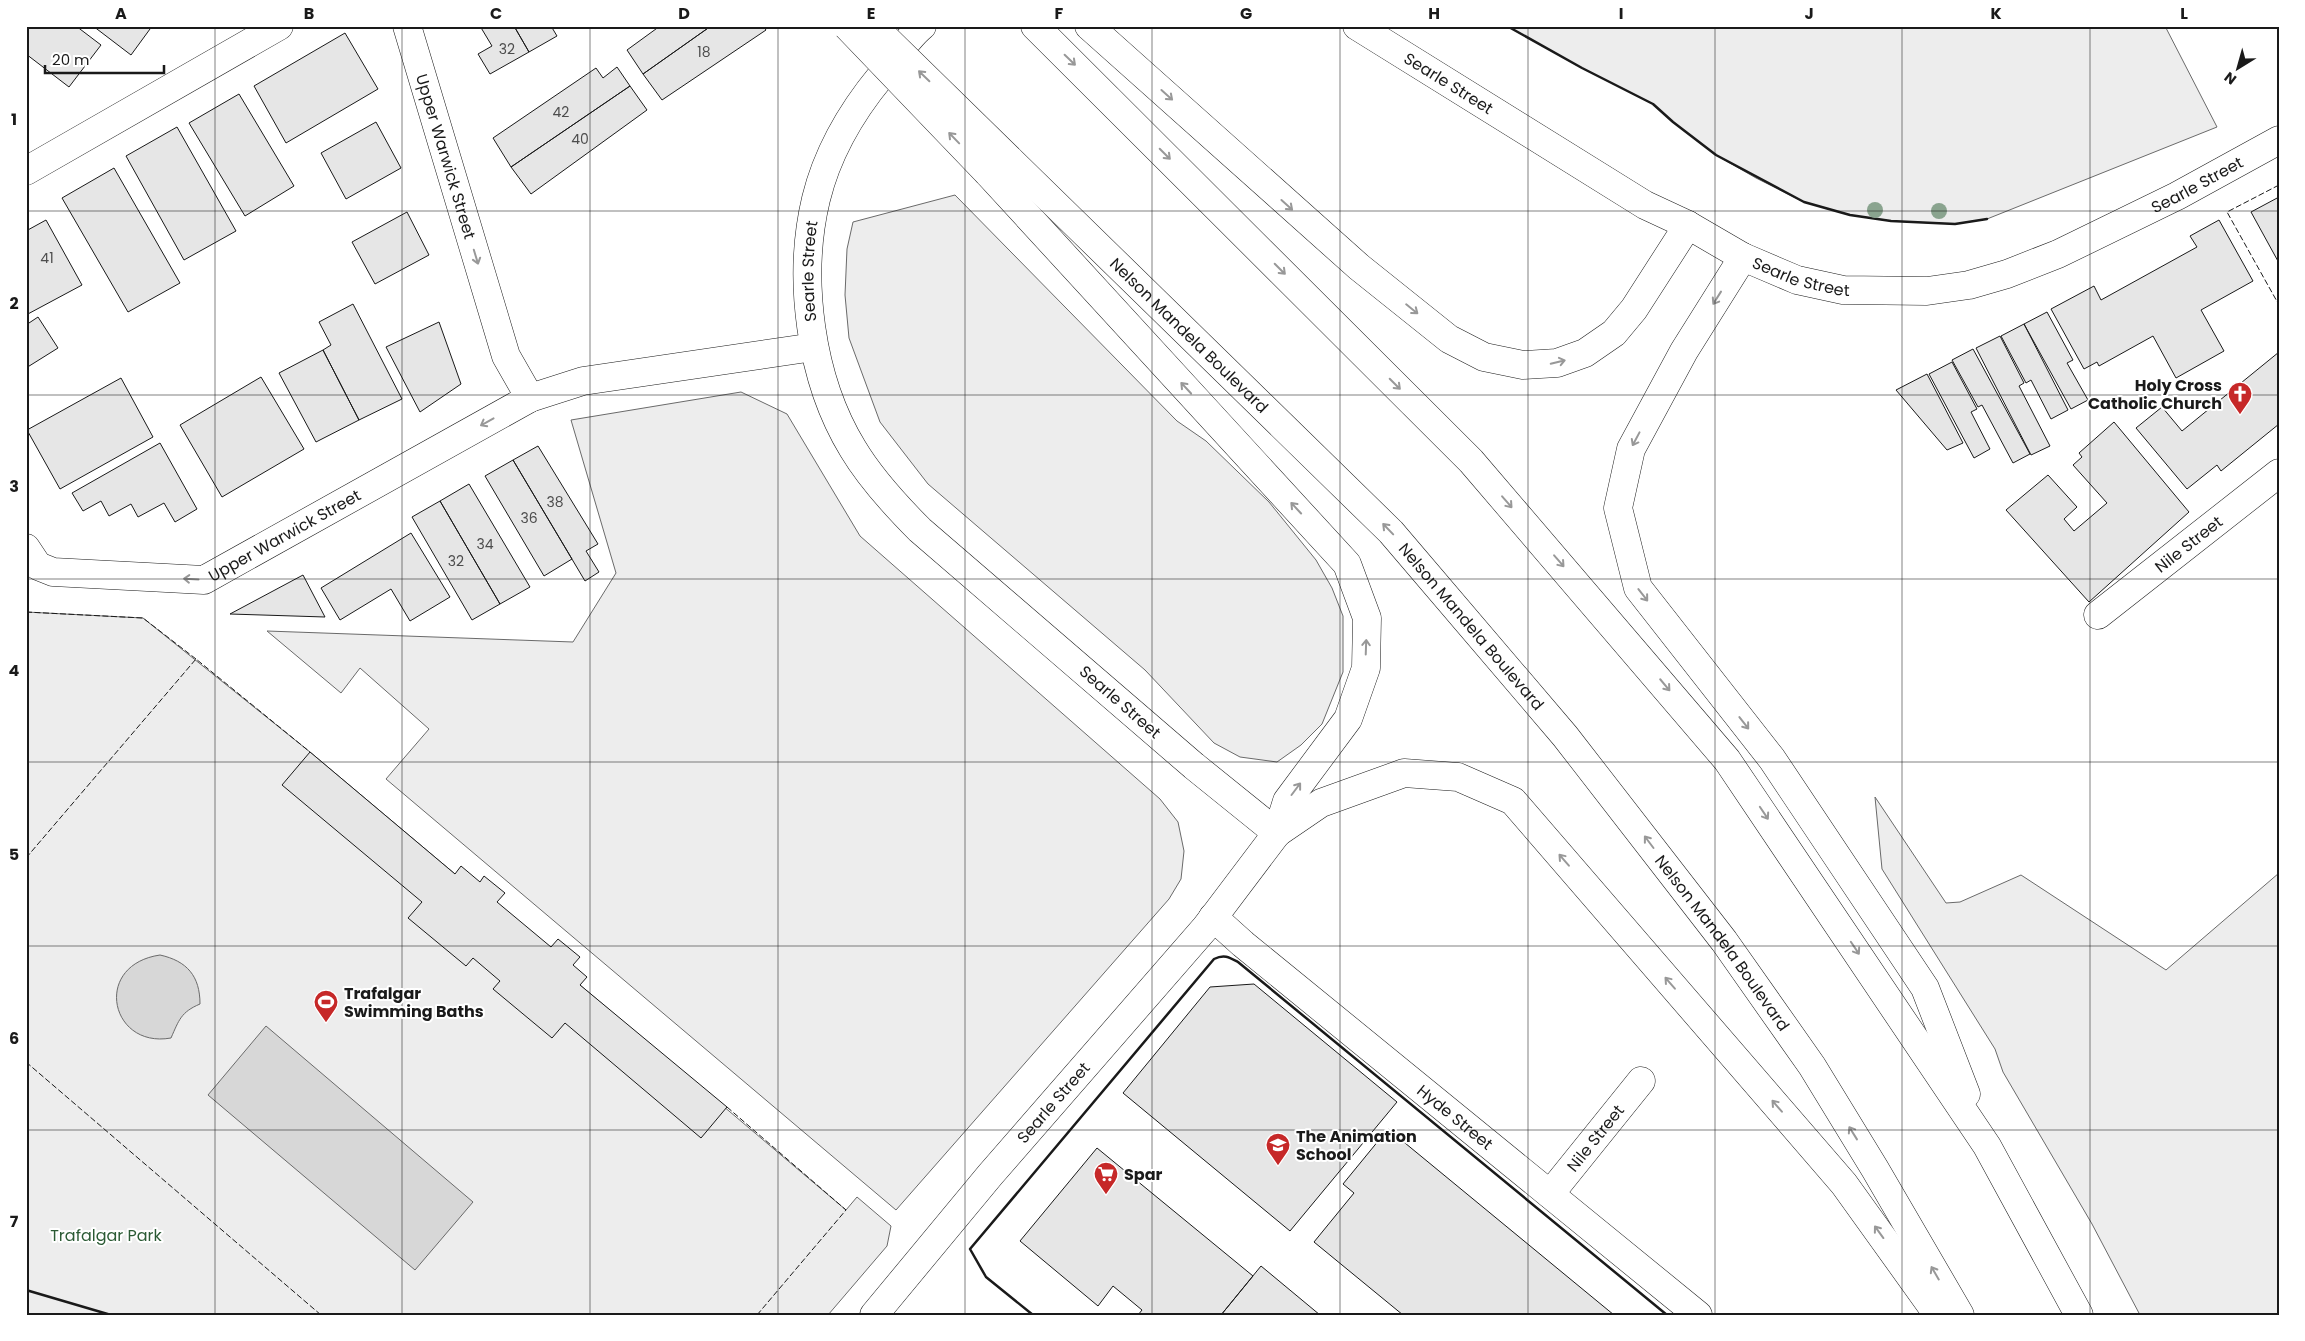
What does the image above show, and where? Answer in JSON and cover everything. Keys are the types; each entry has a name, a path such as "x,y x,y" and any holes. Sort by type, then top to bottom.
{"main road":[{"path":"26,171 279,26"},
{"name":"Upper Warwick Street","path":"407,26 506,356 530,398"},
{"path":"847,26 998,166 1347,564 1367,618 1366,668 1348,720 1287,801 1277,833"},
{"name":"Nelson Mandela Boulevard","path":"873,26 998,166 1390,532 1566,736 1724,941 1812,1066 1875,1169 1960,1315"},
{"name":"Searle Street","path":"874,1315 990,1175 1213,917 1277,833 1187,760 920,530 886,496 852,448 830,403 814,347 806,272 816,199 831,156 860,102 922,26"},
{"path":"1036,26 1471,461 1659,678 1727,760 1987,1146 2079,1315"},
{"path":"1089,26 1359,267 1448,339 1484,357 1523,366 1557,363 1585,353 1614,333 1634,308 1688,225"},
{"name":"Searle Street","path":"1357,26 1645,204 1688,225 1742,257 1797,280 1842,290 1927,291 1970,285 2008,274 2110,230 2279,140"},
{"path":"1742,257 1684,351 1631,449 1618,508 1638,588 1772,759 1925,988 1987,1146"},
{"name":"Upper Warwick Street","path":"26,548 38,566 53,572 204,580 530,398 583,381 814,347"},
{"name":"Nile Street","path":"2098,615 2279,473"},
{"path":"1277,833 1321,803 1404,773 1458,777 1513,801 1844,1184 1938,1315"},
{"name":"Hyde Street","path":"1213,917 1698,1315"},
{"name":"Nile Street","path":"1550,1194 1641,1081"}],"shaded area":[{"path":"1507,26 2165,26 2217,127 1987,219 1955,224 1891,221 1850,215 1804,202 1756,178 1716,155 1653,104 1582,68"},
{"path":"955,195 1177,421 1206,441 1269,502 1316,560 1332,588 1343,616 1343,672 1322,724 1301,745 1277,762 1240,757 1214,743 1145,670 928,484 880,422 849,338 845,295 847,249 853,222"},
{"path":"741,392 787,414 860,536 1160,799 1178,822 1184,851 1181,879 1169,899 896,1210 386,779 429,729 360,668 341,693 267,631 573,642 616,573 571,420"},
{"name":"Trafalgar Swimming Baths","path":"26,612 143,618 310,752 455,874 580,985 846,1210 857,1197 891,1226 887,1246 828,1315 26,1315"},
{"path":"1875,797 1946,903 1960,902 2021,875 2166,970 2279,873 2279,1315 2140,1315 2092,1224 2003,1072 1995,1049 1882,869"},
{"path":"160,955 178,961 185,966 198,985 200,1004 181,1017 171,1038 150,1038 134,1031 123,1019 117,1004 118,989 124,974 138,962"},
{"path":"266,1026 473,1202 415,1270 208,1095"}],"building":[{"path":"26,26 76,26 101,45 69,87 26,54"},
{"path":"93,26 146,26 150,29 131,55"},
{"path":"480,26 514,26 529,52 490,74 478,54 492,46"},
{"path":"514,26 551,26 557,36 529,52"},
{"path":"660,26 711,26 643,74 627,50"},
{"path":"711,26 763,26 766,30 662,100 643,74"},
{"path":"345,33 378,89 286,143 254,86"},
{"path":"617,67 630,86 511,167 493,138 596,68 603,78"},
{"path":"630,86 647,110 531,194 511,167"},
{"path":"239,94 294,186 245,216 189,123"},
{"path":"376,122 401,168 346,199 321,153"},
{"path":"177,127 236,231 184,260 126,156"},
{"path":"114,168 180,283 128,312 62,198"},
{"path":"2279,197 2279,263 2251,212"},
{"path":"407,212 429,255 375,284 352,242"},
{"path":"46,220 82,285 26,315 26,231"},
{"path":"2219,220 2253,281 2201,310 2224,351 2176,378 2153,336 2099,366 2097,362 2084,369 2051,309 2094,286 2101,300 2197,247 2190,236"},
{"path":"353,304 402,399 359,420 323,350 331,345 319,322"},
{"path":"2047,312 2073,360 2067,363 2088,400 2071,409 2024,324"},
{"path":"38,317 58,348 26,368 26,325"},
{"path":"439,322 461,384 420,412 386,347"},
{"path":"2024,324 2068,410 2051,419 2031,380 2026,383 2001,336"},
{"path":"2000,336 2024,383 2019,386 2050,446 2031,455 1976,348"},
{"path":"1973,349 2030,454 2013,463 1982,405 1978,407 1952,360"},
{"path":"323,350 359,420 316,442 279,373"},
{"name":"Holy Cross Catholic Church","path":"2279,352 2279,424 2221,471 2217,465 2187,489 2136,428 2162,407 2182,431"},
{"path":"1952,362 1977,409 1971,412 1990,449 1974,458 1929,374"},
{"path":"1927,374 1963,443 1947,450 1896,390"},
{"path":"261,377 304,449 222,497 180,425"},
{"path":"121,378 153,437 60,489 27,430"},
{"path":"2114,422 2189,512 2089,602 2006,510 2048,475 2077,507 2064,519 2074,531 2107,503 2073,465 2082,457 2079,453"},
{"path":"160,443 197,509 175,522 164,503 138,517 131,504 109,516 101,501 83,511 72,493"},
{"path":"538,446 598,544 586,551 599,572 585,581 513,460"},
{"path":"513,460 572,559 544,576 485,476"},
{"path":"469,484 530,587 500,604 440,501"},
{"path":"440,501 500,604 472,620 412,517"},
{"path":"411,533 450,597 410,621 391,589 340,620 321,588"},
{"path":"303,575 325,617 230,614"},
{"path":"310,752 455,874 461,866 480,882 484,876 505,893 497,902 551,947 558,939 580,957 573,965 587,977 580,985 727,1107 701,1138 565,1023 552,1038 493,989 500,981 473,958 466,966 408,918 422,902 282,785"},
{"name":"The Animation School","path":"1254,984 1397,1102 1290,1231 1123,1093 1210,987"},
{"path":"1388,1129 1614,1315 1403,1315 1314,1242 1354,1193 1343,1184"},
{"name":"Spar","path":"1097,1148 1253,1276 1221,1315 1138,1315 1142,1310 1113,1286 1098,1306 1020,1241"},
{"path":"1261,1266 1320,1315 1221,1315"}],"fence":[{"path":"2279,185 2227,212 2279,305"},
{"path":"26,612 143,618 196,659"},
{"path":"26,858 196,659 310,752"},
{"path":"26,1062 321,1315"},
{"path":"727,1107 846,1210 757,1315"}],"wall":[{"path":"1507,26 1582,68 1653,104 1716,155 1804,202 1850,215 1891,221 1955,224 1987,219"},
{"path":"1033,1315 986,1277 970,1249 1214,959 1224,956 1238,962 1667,1315"},
{"path":"26,1290 111,1315"}],"place":[{"name":"Holy Cross Catholic Church","path":"2240,415"},
{"name":"Trafalgar Swimming Baths","path":"326,1023"},
{"name":"The Animation School","path":"1278,1166"},
{"name":"Spar","path":"1106,1195"}],"park label":[{"name":"Trafalgar Park","path":"106,1235"}]}
